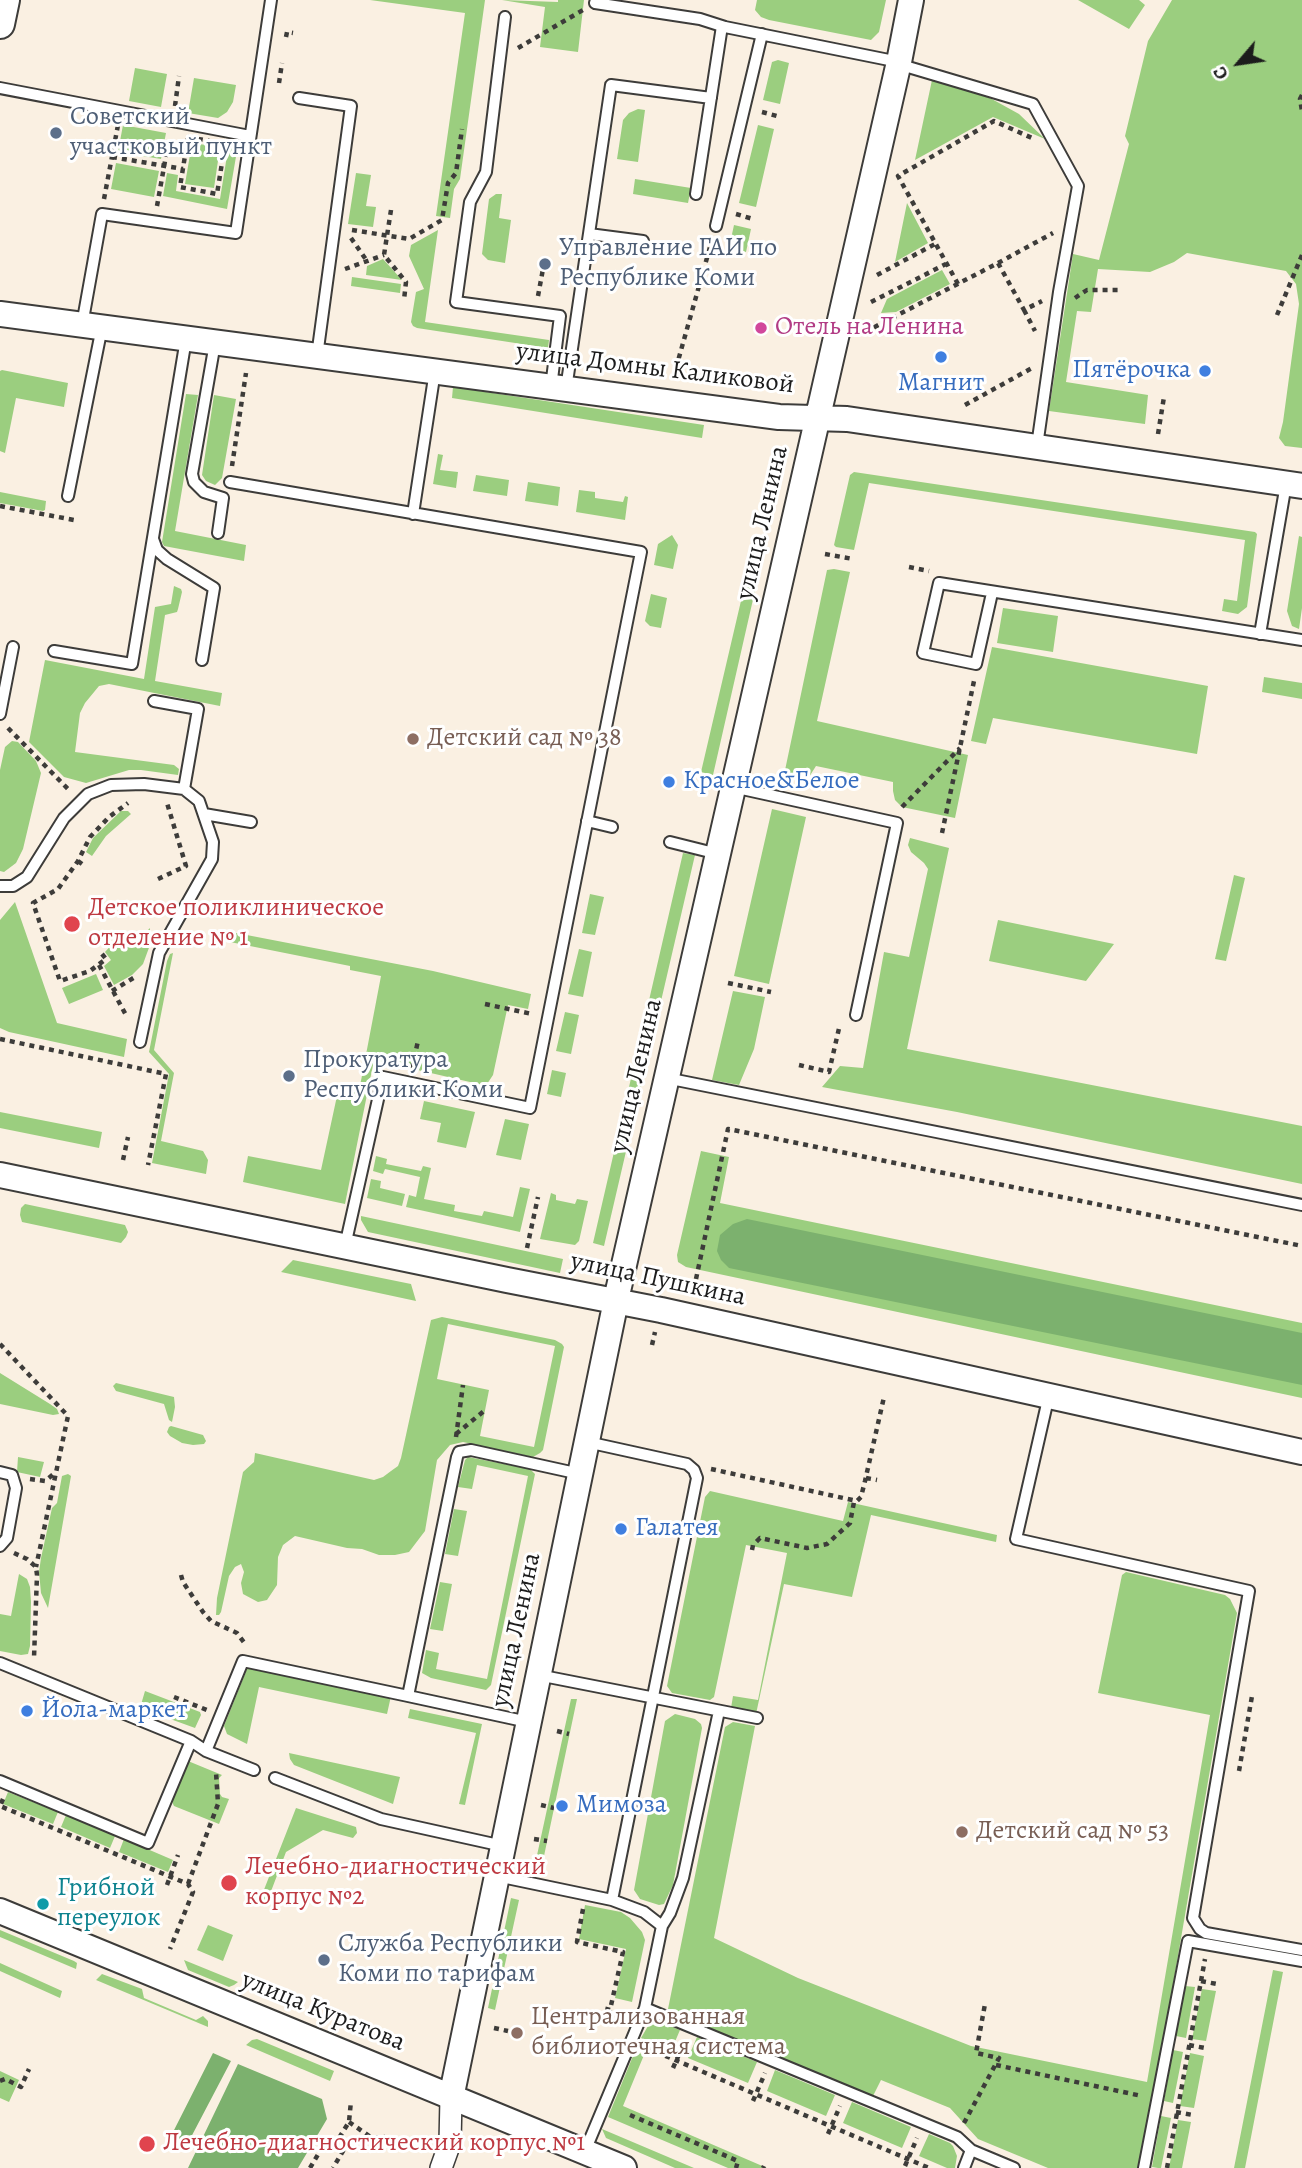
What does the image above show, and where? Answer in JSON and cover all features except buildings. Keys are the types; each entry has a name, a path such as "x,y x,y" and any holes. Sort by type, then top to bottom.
{"main road":[{"path":"0,24 5,0"}],"street":[{"name":"улица Ленина","path":"441,2168 450,2143 451,2098 616,1300 911,0"},
{"name":"улица Домны Каликовой","path":"0,314 779,416 847,419 1294,485"},
{"name":"улица Пушкина","path":"0,1175 616,1300 1302,1452"},
{"name":"улица Куратова","path":"0,1911 624,2168"}],"lane":[{"path":"68,496 92,326 102,214 236,233 271,0"},
{"path":"596,1 700,19 898,63 1033,104 1079,186 1059,292 1037,446"},
{"path":"505,17 486,172 470,202 456,302 560,316 558,388"},
{"path":"696,194 722,26"},
{"path":"716,226 762,34"},
{"path":"558,388 589,234 611,85 711,98"},
{"path":"0,88 250,136"},
{"path":"299,98 351,106 317,356"},
{"path":"589,234 643,241"},
{"path":"54,652 132,664 187,339"},
{"path":"215,343 192,474 194,482 204,492 223,498 218,533"},
{"path":"413,514 435,372"},
{"path":"230,482 641,552 530,1108 383,1077 345,1246"},
{"path":"1260,634 1294,485"},
{"path":"153,539 157,550 167,559 214,588 202,660"},
{"path":"992,593 976,664 923,653 939,583 1302,640"},
{"path":"0,714 13,647"},
{"path":"154,701 198,709 184,789"},
{"path":"0,886 13,886 27,877 64,818 88,794 111,785 145,784 184,789 199,801 213,842 212,859 159,953 140,1042"},
{"path":"733,788 897,823 856,1015"},
{"path":"204,814 251,822"},
{"path":"587,821 611,827"},
{"path":"670,842 718,855"},
{"path":"666,1078 1302,1205"},
{"path":"1049,1395 1016,1539 1249,1591 1193,1917 1200,1929 1206,1933 1302,1950"},
{"path":"587,1442 687,1464 694,1470 697,1478 612,1900"},
{"path":"408,1696 459,1452 471,1450 580,1474"},
{"path":"4,1549 16,1488 6,1474"},
{"path":"210,1752 221,1715 243,1661 528,1722"},
{"path":"0,1663 191,1741 254,1770"},
{"path":"538,1675 757,1718"},
{"path":"585,2152 645,2008 662,1926 683,1878 719,1711"},
{"path":"0,1782 148,1843 191,1741"},
{"path":"275,1778 382,1819 503,1846"},
{"path":"497,1876 612,1900 644,1912 662,1926"},
{"path":"1144,2168 1188,1941 1302,1961"},
{"path":"645,2008 957,2137 971,2150 1014,2168"},
{"path":"964,2168 971,2150"}],"path":[{"path":"499,59 596,1"},
{"path":"177,92 179,76"},
{"path":"1302,96 1302,111"},
{"path":"754,110 777,116"},
{"path":"102,214 121,112"},
{"path":"155,221 172,121"},
{"path":"958,284 898,176 993,121 1037,140"},
{"path":"367,261 344,229 409,239 442,220 448,183 456,173 462,129"},
{"path":"188,137 225,144 217,194 180,187 183,169 188,137"},
{"path":"113,157 183,169"},
{"path":"391,209 384,255 406,282 404,300"},
{"path":"728,212 753,219"},
{"path":"676,368 716,226"},
{"path":"865,332 1063,228"},
{"path":"877,275 935,244"},
{"path":"338,272 384,255"},
{"path":"1277,315 1302,255"},
{"path":"998,263 1041,342"},
{"path":"871,302 946,264"},
{"path":"541,282 543,269"},
{"path":"1056,314 1087,290 1121,290"},
{"path":"1024,310 1059,292"},
{"path":"965,405 1040,364"},
{"path":"230,482 246,373"},
{"path":"1158,434 1164,397"},
{"path":"0,506 74,520"},
{"path":"825,554 853,559"},
{"path":"909,568 930,571"},
{"path":"942,833 975,681"},
{"path":"0,720 80,802"},
{"path":"888,821 961,747"},
{"path":"158,879 186,866 165,798"},
{"path":"102,954 106,959 99,965 83,975 60,981 33,902 58,889 78,861 90,837 116,811 131,802"},
{"path":"78,861 86,867"},
{"path":"99,965 124,1012"},
{"path":"112,991 137,976"},
{"path":"728,982 771,992"},
{"path":"485,1003 548,1018"},
{"path":"799,1065 829,1072 841,1023 856,1015"},
{"path":"0,1039 166,1074 148,1165"},
{"path":"412,1067 418,1041"},
{"path":"696,1279 728,1129 1302,1246"},
{"path":"123,1160 128,1138"},
{"path":"527,1248 538,1196"},
{"path":"0,1344 68,1416 36,1567 32,1676"},
{"path":"459,1452 456,1434 463,1385"},
{"path":"752,1550 753,1545 761,1538 807,1548 827,1544 850,1523 854,1502 861,1497 884,1397"},
{"path":"456,1434 484,1412"},
{"path":"687,1464 854,1502"},
{"path":"6,1474 45,1481 57,1471"},
{"path":"866,1478 877,1480"},
{"path":"4,1549 27,1559 36,1567"},
{"path":"180,1575 202,1612 211,1621 237,1633 248,1648"},
{"path":"174,1697 221,1715"},
{"path":"557,1731 569,1734"},
{"path":"188,1884 218,1804 210,1752"},
{"path":"541,1805 554,1808"},
{"path":"0,1806 188,1884 193,1892 170,1949"},
{"path":"51,1836 54,1828"},
{"path":"534,1839 547,1841"},
{"path":"111,1862 114,1853"},
{"path":"167,1885 178,1855"},
{"path":"577,1937 577,1942 623,1952 610,2010 602,2008"},
{"path":"1167,2168 1207,1949"},
{"path":"957,2137 999,2059 976,2053 985,2004"},
{"path":"673,2068 690,2027"},
{"path":"494,2028 508,2032"},
{"path":"648,2049 929,2168"},
{"path":"752,2102 770,2060"},
{"path":"996,2064 1150,2098"},
{"path":"0,2081 5,2079 21,2087 29,2068"},
{"path":"828,2134 846,2091"},
{"path":"334,2146 349,2122 351,2101"},
{"path":"630,2115 738,2161 736,2168"},
{"path":"349,2122 372,2138 385,2137"},
{"path":"905,2166 923,2123"},
{"path":"310,2168 326,2141 343,2151 333,2168"}],"green space":[{"path":"370,0 485,0 460,179 454,189 450,218 436,216 465,13"},
{"path":"502,0 584,0 578,52 540,47 545,7"},
{"path":"757,0 886,0 879,32 871,40 769,20 761,17 755,10"},
{"path":"1078,0 1139,0 1145,5 1129,29"},
{"path":"1172,0 1302,0 1302,448 1285,446 1279,438 1299,304 1296,284 1286,271 1187,253 1150,272 1098,269 1091,312 1077,311 1066,382 1148,395 1145,424 1049,411 1073,254 1099,260 1129,144 1125,136 1148,41"},
{"path":"778,60 789,63 780,104 763,100 772,62"},
{"path":"135,68 167,74 161,107 129,101"},
{"path":"194,78 236,85 233,102 227,112 218,118 188,113"},
{"path":"932,80 990,98 1019,114 1045,139 993,117 915,160"},
{"path":"638,109 645,110 638,162 617,159 623,120"},
{"path":"123,125 166,133 161,159 118,152"},
{"path":"758,125 774,129 756,207 739,203"},
{"path":"192,143 220,147 214,188 185,184"},
{"path":"229,143 238,145 227,209 163,196 167,173 178,175 176,191 220,199"},
{"path":"116,163 159,171 154,197 111,189"},
{"path":"356,173 371,175 366,206 376,207 373,227 348,224"},
{"path":"635,179 691,188 688,203 633,194"},
{"path":"496,194 502,194 499,218 511,220 505,263 488,260 482,254 489,199"},
{"path":"907,203 928,243 895,262"},
{"path":"734,225 751,229 746,252 729,248"},
{"path":"438,230 425,322 549,340 548,348 413,326 411,322 416,292 424,289 409,256 411,245"},
{"path":"383,259 402,280 366,275 367,266"},
{"path":"942,270 950,284 896,312 881,313 887,299"},
{"path":"352,277 401,284 400,293 351,286"},
{"path":"2,370 68,383 64,407 16,398 5,453 0,451"},
{"path":"453,387 704,425 702,438 452,398"},
{"path":"186,394 198,395 175,531 246,545 244,561 164,546 162,542"},
{"path":"214,395 236,399 222,478 215,485 206,481 202,475"},
{"path":"438,454 443,455 440,470 458,472 456,488 433,484"},
{"path":"854,472 1255,532 1257,534 1247,607 1238,614 1222,611 1224,599 1237,601 1245,540 869,483 854,550 836,547 834,545 850,475"},
{"path":"476,475 509,480 507,496 473,491"},
{"path":"528,482 560,487 558,506 525,501"},
{"path":"579,490 595,492 595,498 623,502 625,496 628,497 625,520 576,512"},
{"path":"0,492 46,501 45,510 0,503"},
{"path":"672,535 678,545 673,569 654,565 658,544"},
{"path":"1299,536 1302,537 1302,608 1299,629 1292,626 1287,611"},
{"path":"751,558 762,560 713,775 701,772"},
{"path":"827,570 850,572 817,721 968,755 955,818 902,807 895,800 893,782 816,766 804,780 784,775"},
{"path":"174,586 182,592 177,612 165,615 155,681 222,693 220,706 109,684 99,686 80,713 75,752 174,765 179,769 178,775 129,770 86,783 64,777 29,742 45,660 144,679 155,607 171,604"},
{"path":"651,594 667,598 661,628 650,626 645,621"},
{"path":"1003,608 1058,616 1053,652 997,643"},
{"path":"992,647 1208,686 1197,754 993,718 986,744 971,741"},
{"path":"1264,677 1302,683 1302,699 1262,692"},
{"path":"12,741 18,742 36,761 41,773 23,849 16,863 4,872 0,871 0,770 5,747"},
{"path":"772,809 806,817 769,984 734,976"},
{"path":"121,811 131,814 106,836 92,856 86,852 93,838"},
{"path":"910,838 949,848 907,1049 1302,1126 1302,1184 957,1112 822,1087 840,1066 863,1068 884,952 909,957 928,869 911,852 908,845"},
{"path":"683,853 695,855 604,1246 593,1243"},
{"path":"1234,875 1245,878 1226,961 1215,959"},
{"path":"590,894 604,897 595,935 582,933"},
{"path":"15,902 57,1023 127,1039 124,1057 0,1028 0,920"},
{"path":"998,920 1114,944 1086,981 989,961"},
{"path":"150,928 150,945 143,964 132,975 114,985 104,966 111,960 105,952 116,940 134,939"},
{"path":"226,931 433,971 531,994 528,1009 508,1005 493,1075 487,1084 374,1060 345,1204 243,1182 248,1156 321,1170 340,1082 360,1086 381,976 350,970 350,966 225,941"},
{"path":"579,949 592,952 583,997 568,994"},
{"path":"173,953 154,1050 174,1073 161,1141 203,1151 208,1160 206,1174 152,1163 169,1074 149,1052 167,961"},
{"path":"96,974 103,990 69,1004 62,988"},
{"path":"733,991 765,997 754,1049 739,1085 712,1080"},
{"path":"565,1012 579,1015 571,1054 556,1051"},
{"path":"552,1070 566,1073 561,1097 547,1094"},
{"path":"424,1101 475,1112 466,1148 437,1142 441,1123 420,1119"},
{"path":"0,1112 102,1132 99,1148 0,1128"},
{"path":"505,1119 529,1124 521,1160 496,1155"},
{"path":"701,1151 729,1157 720,1203 1302,1323 1302,1398 686,1267 678,1262 677,1255"},
{"path":"376,1156 387,1159 386,1164 421,1171 423,1166 431,1168 424,1199 455,1205 454,1211 482,1216 484,1211 513,1217 520,1187 530,1189 520,1232 406,1207 409,1195 416,1197 420,1177 385,1169 383,1174 373,1171"},
{"path":"371,1179 381,1181 380,1188 405,1194 402,1206 367,1198"},
{"path":"551,1193 556,1195 556,1200 575,1204 577,1199 588,1201 579,1241 575,1245 540,1239"},
{"path":"25,1204 125,1225 128,1232 121,1243 22,1222 21,1208"},
{"path":"361,1216 563,1259 560,1273 368,1232"},
{"path":"747,1219 1302,1333 1302,1385 729,1268 717,1251 720,1235 733,1224"},
{"path":"293,1260 411,1284 416,1301 281,1272"},
{"path":"442,1317 555,1340 562,1344 564,1347 543,1450 533,1457 463,1442 450,1445 437,1460 425,1531 409,1552 379,1555 362,1549 295,1536 283,1545 278,1557 277,1585 267,1600 258,1602 243,1594 241,1583 244,1572 241,1564 235,1567 229,1576 221,1612 216,1615 217,1598 243,1472 254,1462 255,1453 374,1480 398,1466 431,1320","holes":["448,1324 555,1346 534,1447 480,1436 489,1390 437,1379"]},
{"path":"0,1373 50,1404 59,1414 0,1404"},
{"path":"116,1383 174,1397 172,1422 164,1404 116,1391 113,1386"},
{"path":"171,1426 203,1435 206,1441 204,1444 193,1445 182,1443 167,1432"},
{"path":"18,1457 44,1462 40,1477 17,1472"},
{"path":"468,1457 530,1469 535,1474 491,1685 486,1690 431,1678 422,1673 426,1650 439,1653 436,1669 487,1679 528,1476 477,1465 472,1489 458,1487"},
{"path":"62,1476 71,1476 48,1608 41,1593 41,1558"},
{"path":"710,1491 843,1521 848,1502 997,1535 996,1542 871,1515 852,1597 784,1584 756,1714 731,1708 733,1696 758,1700 787,1553 746,1545 714,1697 710,1700 672,1693 667,1686 705,1497"},
{"path":"454,1509 467,1511 458,1556 445,1554"},
{"path":"1126,1572 1225,1595 1237,1613 1153,2101 1138,2168 1048,2168 978,2139 950,2108 881,2080 873,2096 670,2012 668,2009 725,1727 733,1722 755,1726 714,1938 798,1978 971,2046 1147,2082 1210,1715 1098,1693 1122,1575"},
{"path":"19,1574 27,1579 31,1602 30,1646 28,1654 21,1655 0,1651 0,1614 11,1616"},
{"path":"440,1582 452,1584 443,1631 430,1629"},
{"path":"247,1669 391,1696 387,1714 259,1687 247,1744 227,1734 224,1726"},
{"path":"145,1691 200,1712 195,1728 140,1708"},
{"path":"571,1699 577,1699 540,1875 534,1869"},
{"path":"410,1709 482,1724 465,1805 459,1804 476,1733 408,1718"},
{"path":"675,1714 695,1719 702,1728 673,1885 664,1904 659,1905 640,1899 634,1890 665,1721"},
{"path":"289,1753 400,1777 393,1804 294,1765"},
{"path":"188,1761 222,1775 219,1778 220,1794 229,1799 219,1824 173,1804 172,1800"},
{"path":"8,1792 58,1812 53,1824 3,1804"},
{"path":"296,1808 356,1827 357,1833 353,1838 323,1830 286,1852 265,1907 258,1905"},
{"path":"66,1815 115,1836 110,1848 61,1827"},
{"path":"124,1839 173,1860 168,1872 119,1852"},
{"path":"511,1898 519,1900 495,2010 488,2008"},
{"path":"585,1905 621,1912 642,1932 645,1940 632,2002 615,1998 626,1949 579,1939"},
{"path":"208,1925 233,1935 223,1961 197,1950"},
{"path":"0,1930 74,1961 77,1963 76,1969 0,1937"},
{"path":"184,1960 238,1982 229,1987 188,1970"},
{"path":"0,1963 62,1991 60,1998 0,1971"},
{"path":"1273,1970 1283,1972 1245,2168 1234,2168"},
{"path":"102,1974 142,1989 144,1998 196,2020 203,2016 208,2021 208,2027 96,1980"},
{"path":"1185,1986 1195,1987 1186,2038 1176,2036"},
{"path":"1202,1989 1216,1991 1206,2041 1192,2039"},
{"path":"657,2021 680,2030 671,2051 641,2038 648,2026"},
{"path":"697,2037 757,2062 748,2083 688,2058"},
{"path":"257,2039 334,2071 330,2081 246,2045"},
{"path":"1173,2050 1183,2052 1173,2103 1164,2101"},
{"path":"635,2051 644,2055 623,2106 767,2168 728,2168 608,2117"},
{"path":"213,2053 231,2061 189,2141 173,2152 169,2140"},
{"path":"1190,2053 1204,2056 1194,2108 1180,2106"},
{"path":"238,2064 322,2099 327,2119 298,2168 188,2168"},
{"path":"775,2070 835,2095 826,2116 767,2091"},
{"path":"0,2071 19,2080 9,2102 0,2098"},
{"path":"852,2102 911,2127 902,2148 843,2123"},
{"path":"1161,2116 1171,2118 1161,2168 1158,2168 1152,2167"},
{"path":"1178,2120 1191,2122 1182,2168 1169,2168"},
{"path":"602,2129 694,2168 675,2168 606,2138"},
{"path":"929,2134 953,2146 957,2156 955,2168 947,2168 919,2156"}],"place":[{"name":"Советский участковый пункт","path":"56,133"},
{"name":"Управление ГАИ по Республике Коми","path":"545,264"},
{"name":"Отель на Ленина","path":"761,328"},
{"name":"Магнит","path":"941,357"},
{"name":"Пятёрочка","path":"1205,371"},
{"name":"Детский сад № 38","path":"413,739"},
{"name":"Красное&Белое","path":"669,782"},
{"name":"Детское поликлиническое отделение № 1","path":"72,924"},
{"name":"Прокуратура Республики Коми","path":"289,1076"},
{"name":"Галатея","path":"621,1529"},
{"name":"Йола-маркет","path":"27,1711"},
{"name":"Мимоза","path":"562,1806"},
{"name":"Детский сад № 53","path":"962,1832"},
{"name":"Лечебно-диагностический корпус №2","path":"229,1883"},
{"name":"Грибной переулок","path":"43,1904"},
{"name":"Служба Республики Коми по тарифам","path":"324,1960"},
{"name":"Централизованная библиотечная система","path":"517,2033"},
{"name":"Лечебно-диагностический корпус №1","path":"147,2144"}]}
